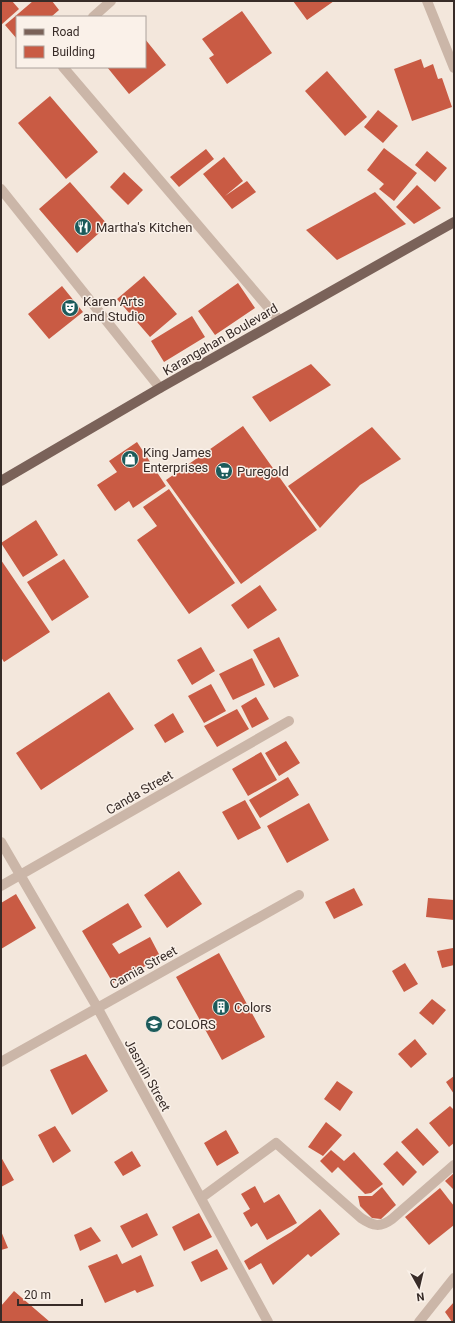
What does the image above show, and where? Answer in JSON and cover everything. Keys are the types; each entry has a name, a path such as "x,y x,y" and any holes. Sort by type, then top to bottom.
{"main road":[{"name":"Karangahan Boulevard","path":"1,481 160,388 454,222"}],"street":[{"path":"94,16 111,1"},
{"path":"427,1 454,68"},
{"path":"64,68 279,320"},
{"path":"1,189 160,388"},
{"name":"Canda Street","path":"1,886 289,721"},
{"name":"Jasmin Street","path":"1,842 97,1007 268,1322"},
{"name":"Camia Street","path":"1,1062 298,896"},
{"path":"201,1198 276,1143 361,1218 370,1224 377,1226 384,1225 392,1219 454,1165"},
{"path":"419,1322 454,1278"}],"building":[{"path":"1,1 12,1 19,9 1,25"},
{"path":"33,1 52,1 59,10 52,16 16,16 16,38 5,25"},
{"path":"293,1 334,1 307,20"},
{"path":"242,11 272,53 227,84 209,58 214,55 202,39"},
{"path":"146,40 166,65 129,94 108,68 146,68"},
{"path":"421,59 424,68 433,64 438,79 442,78 452,107 412,121 394,69"},
{"path":"327,71 367,117 345,136 305,91"},
{"path":"50,96 98,152 66,179 18,123"},
{"path":"378,110 398,126 383,143 364,127"},
{"path":"384,148 417,173 394,201 379,189 384,184 367,170"},
{"path":"206,149 214,159 179,187 170,177"},
{"path":"427,151 447,168 435,182 415,165"},
{"path":"224,157 243,181 225,196 247,181 256,192 232,209 203,174"},
{"path":"124,172 143,190 128,205 110,187"},
{"path":"70,182 108,225 77,253 39,209"},
{"path":"417,185 441,208 414,224 396,207"},
{"path":"375,192 406,224 337,260 306,230"},
{"path":"144,276 177,314 150,337 117,299"},
{"path":"238,283 255,308 215,335 198,311"},
{"path":"62,286 83,312 49,339 28,314"},
{"path":"192,316 205,337 164,362 151,341"},
{"path":"311,364 331,385 270,422 252,397"},
{"path":"243,426 317,530 241,584 166,480"},
{"path":"372,427 401,459 360,485 320,528 288,486"},
{"path":"137,442 166,486 133,508 129,501 115,511 97,485 117,472 109,461"},
{"path":"169,489 235,583 189,614 137,540 157,526 143,507"},
{"path":"36,520 58,555 23,577 1,543"},
{"path":"64,559 89,597 52,621 27,582"},
{"path":"1,560 50,632 4,662 1,657"},
{"path":"260,585 277,610 248,629 231,605"},
{"path":"279,637 299,676 274,688 253,650"},
{"path":"201,647 215,671 192,685 177,660"},
{"path":"252,658 265,685 233,700 219,674"},
{"path":"211,684 226,711 204,723 188,696"},
{"path":"109,692 134,729 41,790 16,753"},
{"path":"256,697 269,719 252,728 241,706"},
{"path":"237,709 249,729 217,747 204,726"},
{"path":"173,713 184,732 165,743 154,725"},
{"path":"286,741 300,763 279,776 265,753"},
{"path":"261,752 277,780 248,796 232,769"},
{"path":"288,777 299,795 260,818 249,800"},
{"path":"245,800 261,828 238,840 222,812"},
{"path":"309,803 329,840 287,863 267,826"},
{"path":"179,871 202,904 167,928 144,895"},
{"path":"354,888 363,905 334,919 325,902"},
{"path":"16,894 36,928 1,949 1,903"},
{"path":"428,898 454,900 454,920 426,917"},
{"path":"128,903 142,927 112,944 119,954 150,937 161,958 113,983 82,931"},
{"path":"453,948 454,965 442,968 437,951"},
{"name":"Colors","path":"219,953 265,1037 222,1060 176,977"},
{"path":"405,963 418,984 404,992 392,971"},
{"path":"432,999 446,1010 433,1025 419,1013"},
{"path":"415,1039 427,1054 411,1068 398,1054"},
{"path":"86,1054 108,1091 72,1115 50,1070"},
{"path":"454,1076 454,1094 446,1082"},
{"path":"337,1081 353,1092 340,1111 324,1099"},
{"path":"450,1106 454,1110 454,1143 449,1147 429,1123"},
{"path":"326,1122 342,1135 323,1156 308,1147"},
{"path":"55,1126 71,1151 53,1163 38,1135"},
{"path":"417,1128 439,1152 423,1166 401,1142"},
{"path":"226,1130 239,1153 217,1166 204,1143"},
{"path":"331,1150 344,1161 354,1152 383,1184 371,1193 365,1194 338,1167 332,1173 320,1161"},
{"path":"132,1151 141,1166 123,1176 114,1162"},
{"path":"397,1151 417,1172 403,1186 383,1164"},
{"path":"1,1157 14,1180 1,1187"},
{"path":"454,1173 454,1190 445,1181"},
{"path":"255,1186 264,1203 279,1194 297,1223 267,1240 257,1223 251,1227 243,1213 250,1209 241,1194"},
{"path":"382,1187 396,1205 381,1219 372,1218 360,1206 358,1196 372,1196"},
{"path":"440,1188 454,1206 454,1225 429,1245 405,1217"},
{"path":"320,1209 340,1234 311,1257 308,1254 273,1285 261,1263 249,1270 244,1261 291,1232"},
{"path":"147,1213 158,1235 132,1248 120,1226"},
{"path":"199,1213 212,1237 184,1251 172,1227"},
{"path":"91,1227 101,1241 80,1251 74,1235"},
{"path":"1,1231 8,1248 1,1250"},
{"path":"217,1249 228,1269 201,1282 191,1262"},
{"path":"117,1254 122,1264 141,1255 154,1286 137,1293 135,1290 105,1303 88,1266"},
{"path":"14,1291 50,1322 3,1322 1,1320 1,1306"},
{"path":"454,1302 454,1322 452,1322 445,1312"}],"place":[{"name":"Martha's Kitchen","path":"83,227"},
{"name":"Karen Arts and Studio","path":"70,308"},
{"name":"King James Enterprises","path":"130,459"},
{"name":"Puregold","path":"224,471"},
{"name":"Colors","path":"221,1007"},
{"name":"COLORS","path":"154,1024"}]}
